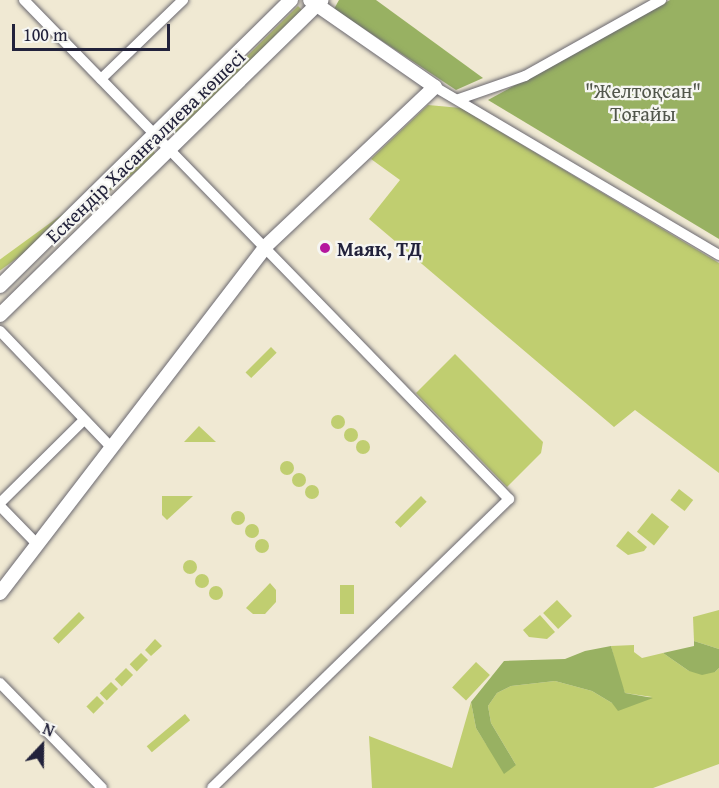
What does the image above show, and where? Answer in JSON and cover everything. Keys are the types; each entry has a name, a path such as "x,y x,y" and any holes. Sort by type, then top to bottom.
{"street":[{"path":"24,0 266,246 509,499 213,788"},
{"path":"102,80 183,0"},
{"name":"Ескендір Хасанғалиева көшесі","path":"0,286 291,0"},
{"path":"459,99 525,76 661,0"},
{"path":"317,2 435,87 459,99 583,177 719,255"},
{"name":"Ескендір Хасанғалиева көшесі","path":"0,315 317,2"},
{"path":"0,593 266,246 435,87"},
{"path":"0,331 111,447"},
{"path":"37,544 0,504 84,420"},
{"path":"0,683 102,788"}],"green space":[{"path":"339,0 376,0 483,78 456,90 334,9"},
{"name":"\"Желтоқсан\" Тоғайы","path":"670,0 719,0 719,239 488,100"},
{"path":"298,6 305,13 178,135 172,130"},
{"path":"428,105 461,108 719,263 719,473 635,410 614,427 369,219 400,180 371,159"},
{"path":"152,149 157,156 0,271 0,259"},
{"path":"271,347 277,353 251,378 246,372"},
{"path":"455,354 543,442 541,453 507,487 416,393"},
{"path":"338,415 343,417 345,422 343,427 338,429 333,427 331,422 333,417"},
{"path":"199,426 216,442 184,442"},
{"path":"351,428 356,430 358,435 356,440 351,442 346,440 344,435 346,430"},
{"path":"363,440 368,442 370,447 368,452 363,454 358,452 356,447 358,442"},
{"path":"287,461 292,463 294,468 292,473 287,475 282,473 280,468 282,463"},
{"path":"299,473 304,475 306,480 304,485 299,487 294,485 292,480 294,475"},
{"path":"312,485 317,487 319,492 317,497 312,499 307,497 305,492 307,487"},
{"path":"679,489 693,500 685,511 670,500"},
{"path":"162,496 193,496 167,520 162,515"},
{"path":"421,496 427,502 400,528 395,522"},
{"path":"238,511 243,513 245,518 243,523 238,525 233,523 231,518 233,513"},
{"path":"652,513 669,527 654,545 637,532"},
{"path":"252,524 257,526 259,531 257,536 252,538 247,536 245,531 247,526"},
{"path":"628,531 647,547 644,551 628,555 616,546"},
{"path":"262,539 267,541 269,546 267,551 262,553 257,551 255,546 257,541"},
{"path":"190,560 195,562 197,567 195,572 190,574 185,572 183,567 185,562"},
{"path":"202,574 207,576 209,581 207,586 202,588 197,586 195,581 197,576"},
{"path":"270,583 276,590 276,602 265,614 253,614 246,608"},
{"path":"340,585 354,585 354,614 340,614"},
{"path":"216,586 221,588 223,593 221,598 216,600 211,598 209,593 211,588"},
{"path":"557,600 572,616 558,629 543,613"},
{"path":"719,610 719,649 694,641 693,617"},
{"path":"79,612 85,618 58,644 53,638"},
{"path":"540,615 555,632 547,639 529,637 523,630"},
{"path":"155,639 162,646 151,656 145,650"},
{"path":"694,641 719,649 719,668 715,672 702,675 689,671 663,653 694,646"},
{"path":"634,645 634,652 642,658 663,653 689,671 715,672 719,668 719,764 653,788 372,788 369,736 452,768 471,702 476,728 486,744 516,765 491,723 488,706 497,693 511,686 555,681 592,691 612,703 652,697 625,693 619,678 611,646"},
{"path":"611,646 625,693 653,698 618,711 612,703 592,691 555,681 511,686 497,693 488,706 491,723 516,765 504,774 476,728 471,702 504,661 565,659 585,651"},
{"path":"141,653 148,660 137,671 130,664"},
{"path":"476,662 490,675 466,701 452,688"},
{"path":"126,668 133,675 122,686 115,679"},
{"path":"111,682 118,689 107,700 100,693"},
{"path":"97,696 104,703 93,714 86,707"},
{"path":"185,714 190,720 152,752 147,746"}],"place":[{"name":"Маяк, ТД","path":"325,248"}]}
